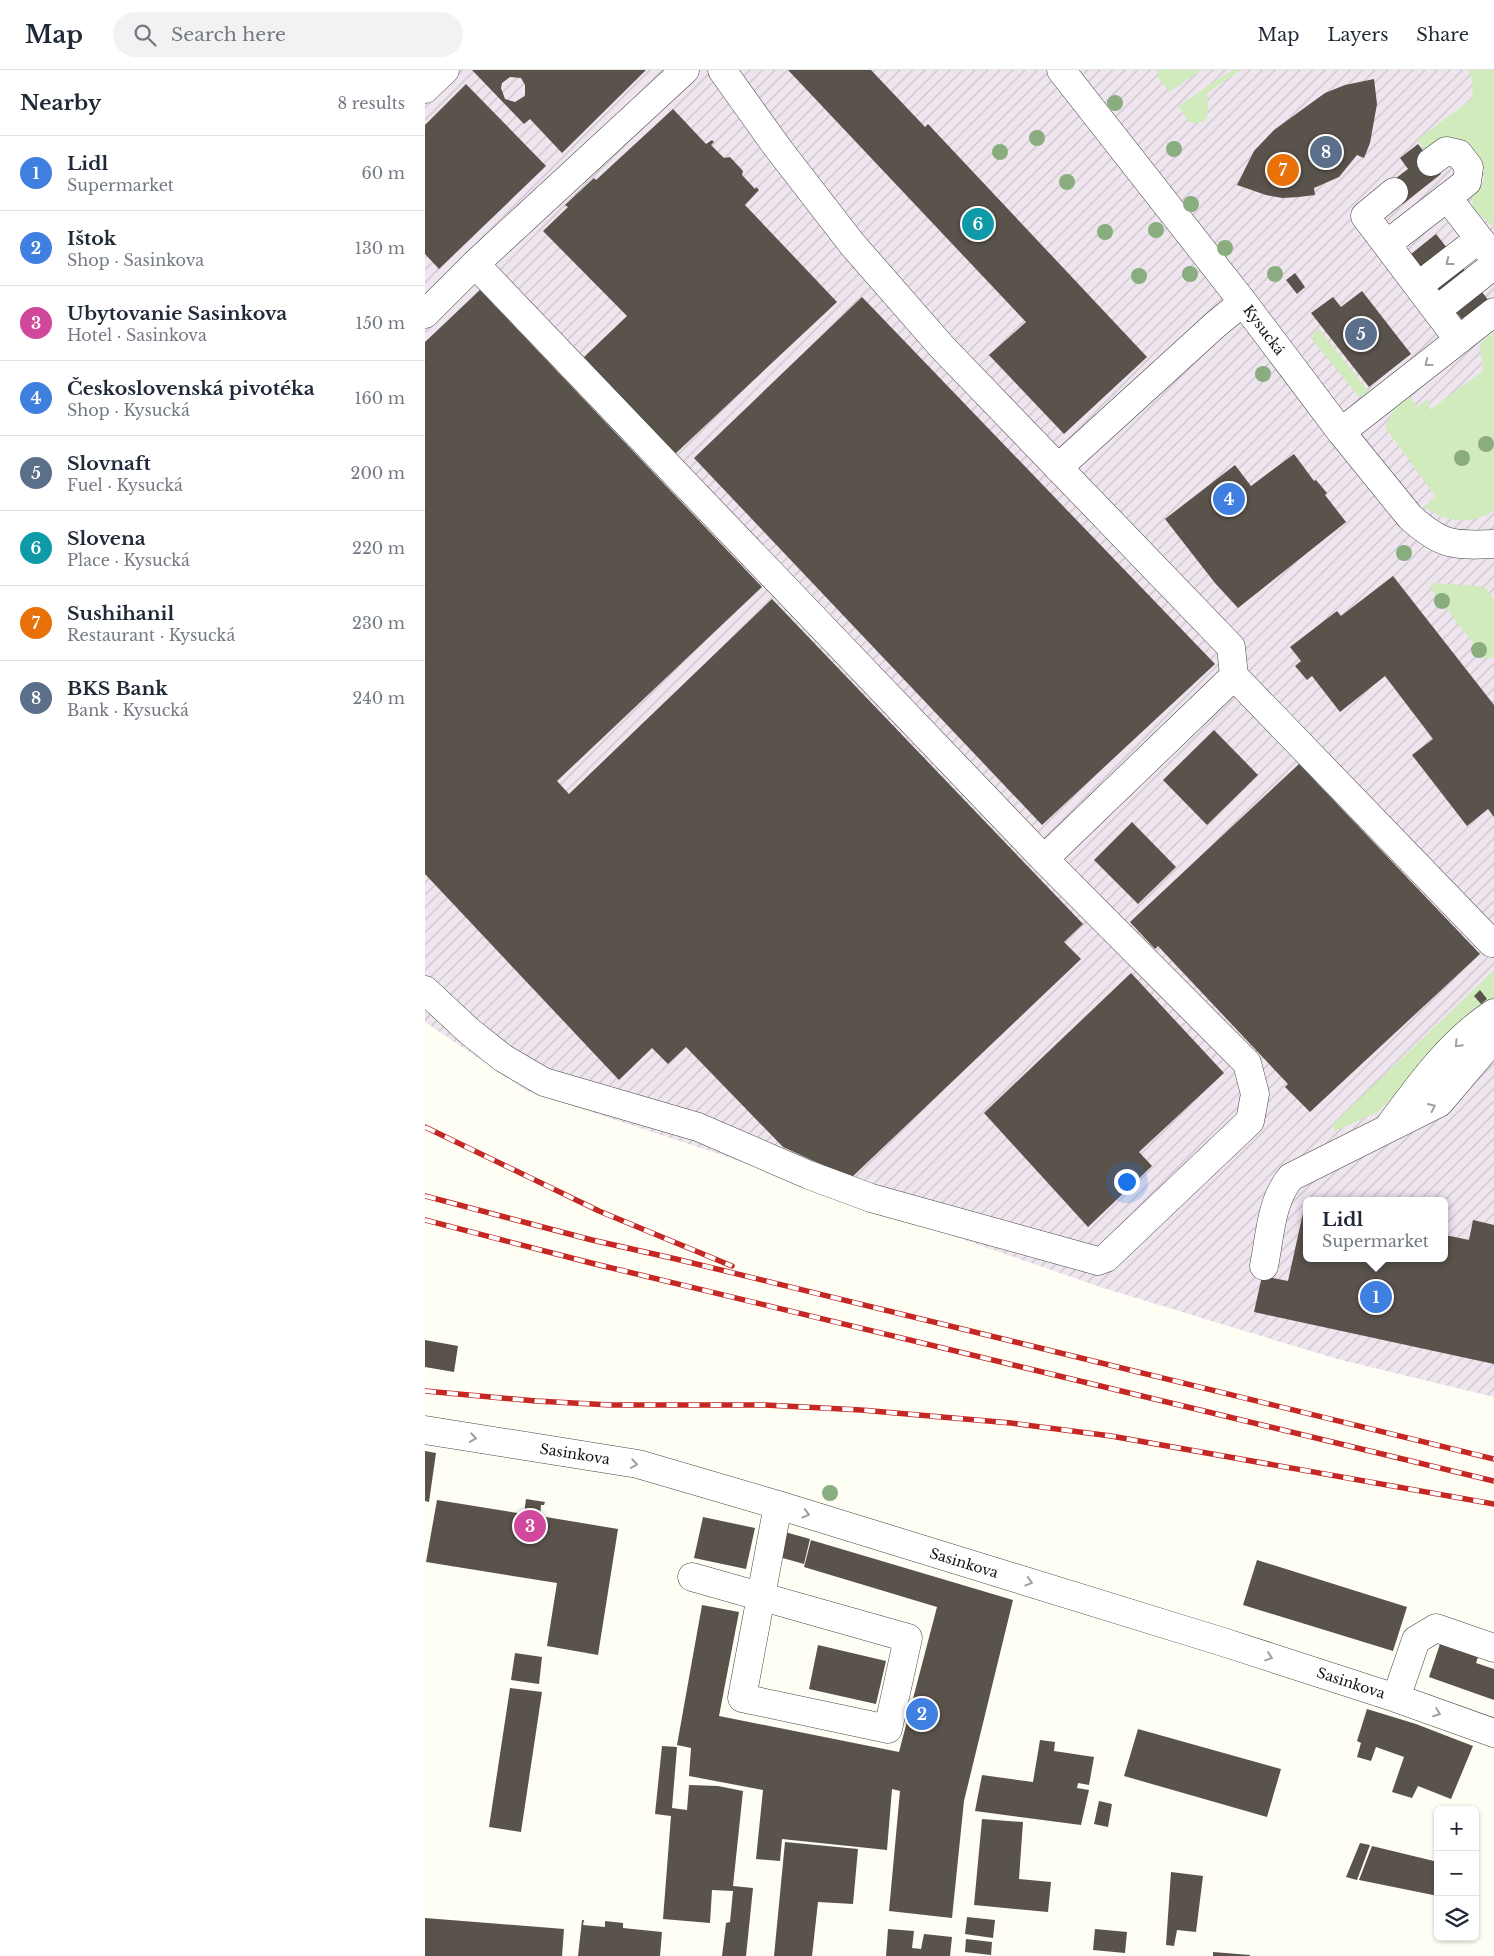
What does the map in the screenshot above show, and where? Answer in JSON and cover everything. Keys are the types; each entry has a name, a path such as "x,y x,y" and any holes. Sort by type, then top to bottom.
{"street":[{"path":"425,89 445,70"},
{"path":"430,298 475,264 685,70"},
{"path":"722,70 777,147 852,244 942,347 1231,647 1234,676 1492,943"},
{"name":"Kysucká","path":"1061,70 1243,302 1341,432 1410,517 1440,539 1457,544 1494,544"},
{"path":"1387,244 1467,182 1469,167 1459,154 1446,151 1431,162"},
{"path":"1394,192 1365,216 1458,339"},
{"path":"1418,286 1487,248 1447,197"},
{"path":"425,990 503,1058 545,1082 697,1127 809,1175 871,1198 1099,1260 1106,1258 1250,1121 1255,1094 1247,1063 1043,859 475,264"},
{"path":"1437,310 1494,266"},
{"path":"1058,468 1215,324 1243,302"},
{"path":"1341,432 1494,312"},
{"path":"1043,859 1234,676"},
{"path":"1388,1128 1425,1078 1477,1025 1494,1013"},
{"path":"1264,1266 1277,1198 1282,1187 1291,1177 1439,1103 1494,1041"},
{"name":"Sasinkova","path":"425,1430 638,1464 778,1505 1213,1639 1396,1698 1494,1733"},
{"path":"692,1577 761,1597 908,1638 888,1729 742,1698 761,1597 778,1505"},
{"path":"1396,1698 1416,1640 1436,1628 1494,1648"}],"shaded area":[{"path":"425,70 1494,70 1494,1397 1337,1359 1100,1287 710,1151 527,1091 425,1022"}],"green space":[{"path":"1157,70 1202,70 1169,92 1158,77"},
{"path":"1232,70 1241,70 1207,93 1208,111 1206,119 1197,123 1189,122 1178,106"},
{"path":"1468,70 1494,70 1494,228 1473,208 1472,197 1484,180 1485,175 1484,169 1477,158 1471,152 1431,158 1417,140 1473,98 1471,77"},
{"path":"1319,329 1369,392 1359,397 1310,337"},
{"path":"1494,332 1494,511 1475,519 1450,519 1424,507 1435,496 1385,427 1393,410 1410,397 1417,407 1428,399 1430,410 1483,371 1480,344"},
{"path":"1432,583 1478,586 1487,589 1494,601 1494,657 1485,659 1430,587"},
{"path":"1494,970 1494,1004 1455,1035 1378,1112 1335,1131 1332,1125"}],"building":[{"path":"472,70 646,70 562,153 530,119 524,124","holes":["510,77 521,78 525,85 525,96 515,102 505,99 501,88 502,83"]},
{"path":"788,70 871,70 925,127 928,124 1147,357 1064,434 989,355 1026,322"},
{"path":"1374,79 1377,104 1370,143 1364,158 1357,155 1339,177 1314,188 1315,195 1282,198 1266,195 1237,185 1254,151 1274,130 1325,93 1345,85"},
{"path":"466,84 546,166 439,269 425,254 425,125"},
{"path":"673,109 706,144 712,140 714,142 711,145 724,158 730,157 743,171 742,175 755,189 756,187 759,190 745,205 837,302 675,454 583,358 627,316 543,231 568,207 565,205 594,178 596,180"},
{"path":"1418,144 1441,174 1403,204 1388,184 1408,169 1400,158"},
{"path":"1436,234 1493,306 1467,326 1411,254"},
{"path":"1295,273 1305,287 1297,294 1286,280"},
{"path":"480,290 762,587 557,781 569,794 772,599 1083,924 1064,942 1081,959 851,1178 783,1147 686,1047 668,1064 652,1048 619,1080 425,874 425,342"},
{"path":"1362,291 1411,354 1369,387 1311,313 1333,297 1341,307"},
{"path":"862,297 1215,664 1042,825 694,458"},
{"path":"1294,454 1314,481 1316,480 1327,493 1325,495 1346,522 1238,608 1215,583 1165,519 1235,465 1251,486"},
{"path":"1393,576 1494,705 1494,817 1488,809 1467,826 1412,755 1433,739 1385,676 1340,712 1312,676 1307,680 1295,666 1301,661 1290,647 1337,611 1341,616"},
{"path":"1214,730 1258,775 1207,825 1163,780"},
{"path":"1299,764 1480,954 1310,1112 1285,1087 1288,1084 1158,946 1155,949 1130,922"},
{"path":"1132,822 1176,867 1138,904 1094,860"},
{"path":"1131,973 1224,1073 1139,1152 1152,1166 1088,1227 984,1113"},
{"path":"1480,990 1487,999 1481,1004 1474,996"},
{"path":"1303,1213 1303,1262 1448,1262 1448,1236 1469,1240 1473,1220 1494,1225 1494,1364 1254,1312 1262,1276 1288,1281"},
{"path":"425,1340 458,1346 454,1372 425,1367"},
{"path":"425,1451 436,1453 429,1502 425,1501"},
{"path":"526,1499 545,1502 544,1505 541,1505 540,1516 618,1529 598,1655 547,1646 557,1583 426,1562 437,1500 524,1514"},
{"path":"703,1517 755,1528 746,1569 694,1558"},
{"path":"785,1532 810,1539 804,1564 779,1557"},
{"path":"811,1540 1013,1600 964,1801 952,1918 889,1911 900,1791 892,1789 887,1850 782,1839 780,1861 756,1859 763,1790 689,1776 691,1748 677,1745 702,1605 739,1612 719,1716 899,1752 937,1607 804,1567"},
{"path":"1257,1560 1407,1607 1393,1651 1243,1605"},
{"path":"1440,1644 1478,1657 1476,1663 1494,1669 1494,1700 1429,1677"},
{"path":"818,1645 886,1661 876,1704 809,1689"},
{"path":"515,1653 542,1657 539,1684 511,1680"},
{"path":"510,1688 542,1692 521,1832 489,1827"},
{"path":"1367,1709 1416,1724 1473,1746 1451,1799 1418,1786 1412,1798 1392,1792 1404,1757 1376,1747 1371,1761 1357,1757 1361,1743 1357,1741"},
{"path":"1138,1729 1281,1769 1267,1817 1124,1776"},
{"path":"1040,1740 1055,1742 1054,1751 1094,1757 1089,1785 1078,1783 1077,1788 1089,1790 1081,1825 975,1811 982,1775 1033,1782"},
{"path":"662,1746 677,1747 672,1808 687,1810 689,1785 718,1786 743,1791 733,1886 753,1888 746,1956 722,1956 726,1923 730,1922 733,1891 712,1890 710,1923 663,1919 671,1816 655,1814"},
{"path":"1099,1801 1112,1804 1108,1827 1094,1824"},
{"path":"982,1819 1023,1822 1019,1879 1051,1882 1048,1912 974,1905"},
{"path":"785,1842 858,1849 853,1904 818,1902 812,1956 774,1956"},
{"path":"1360,1843 1370,1845 1357,1880 1346,1877"},
{"path":"1372,1846 1434,1861 1434,1895 1359,1880"},
{"path":"1171,1872 1203,1876 1196,1932 1177,1930 1174,1946 1166,1945"},
{"path":"967,1917 995,1920 993,1938 965,1934"},
{"path":"425,1918 564,1929 562,1956 425,1956"},
{"path":"582,1920 584,1920 583,1925 605,1927 605,1921 623,1923 623,1928 662,1932 660,1956 578,1956"},
{"path":"888,1929 914,1931 912,1948 921,1949 924,1934 952,1937 950,1956 886,1956"},
{"path":"1095,1929 1127,1932 1125,1953 1093,1950"},
{"path":"966,1939 992,1942 991,1955 965,1952"},
{"path":"1213,1952 1250,1955 1250,1956 1213,1956"}],"railway":[{"path":"425,1127 599,1211 732,1266"},
{"path":"425,1196 592,1240 1494,1459"},
{"path":"425,1220 591,1263 1494,1481"},
{"path":"425,1391 536,1401 611,1405 765,1405 861,1410 1011,1423 1111,1436 1494,1504"}],"place":[{"name":"BKS Bank","path":"1326,152"},
{"name":"Sushihanil","path":"1283,170"},
{"name":"Slovena","path":"978,224"},
{"name":"Slovnaft","path":"1361,334"},
{"name":"Československá pivotéka","path":"1229,499"},
{"name":"Lidl","path":"1376,1297"},
{"name":"Ubytovanie Sasinkova","path":"530,1526"},
{"name":"Ištok","path":"922,1714"}]}
